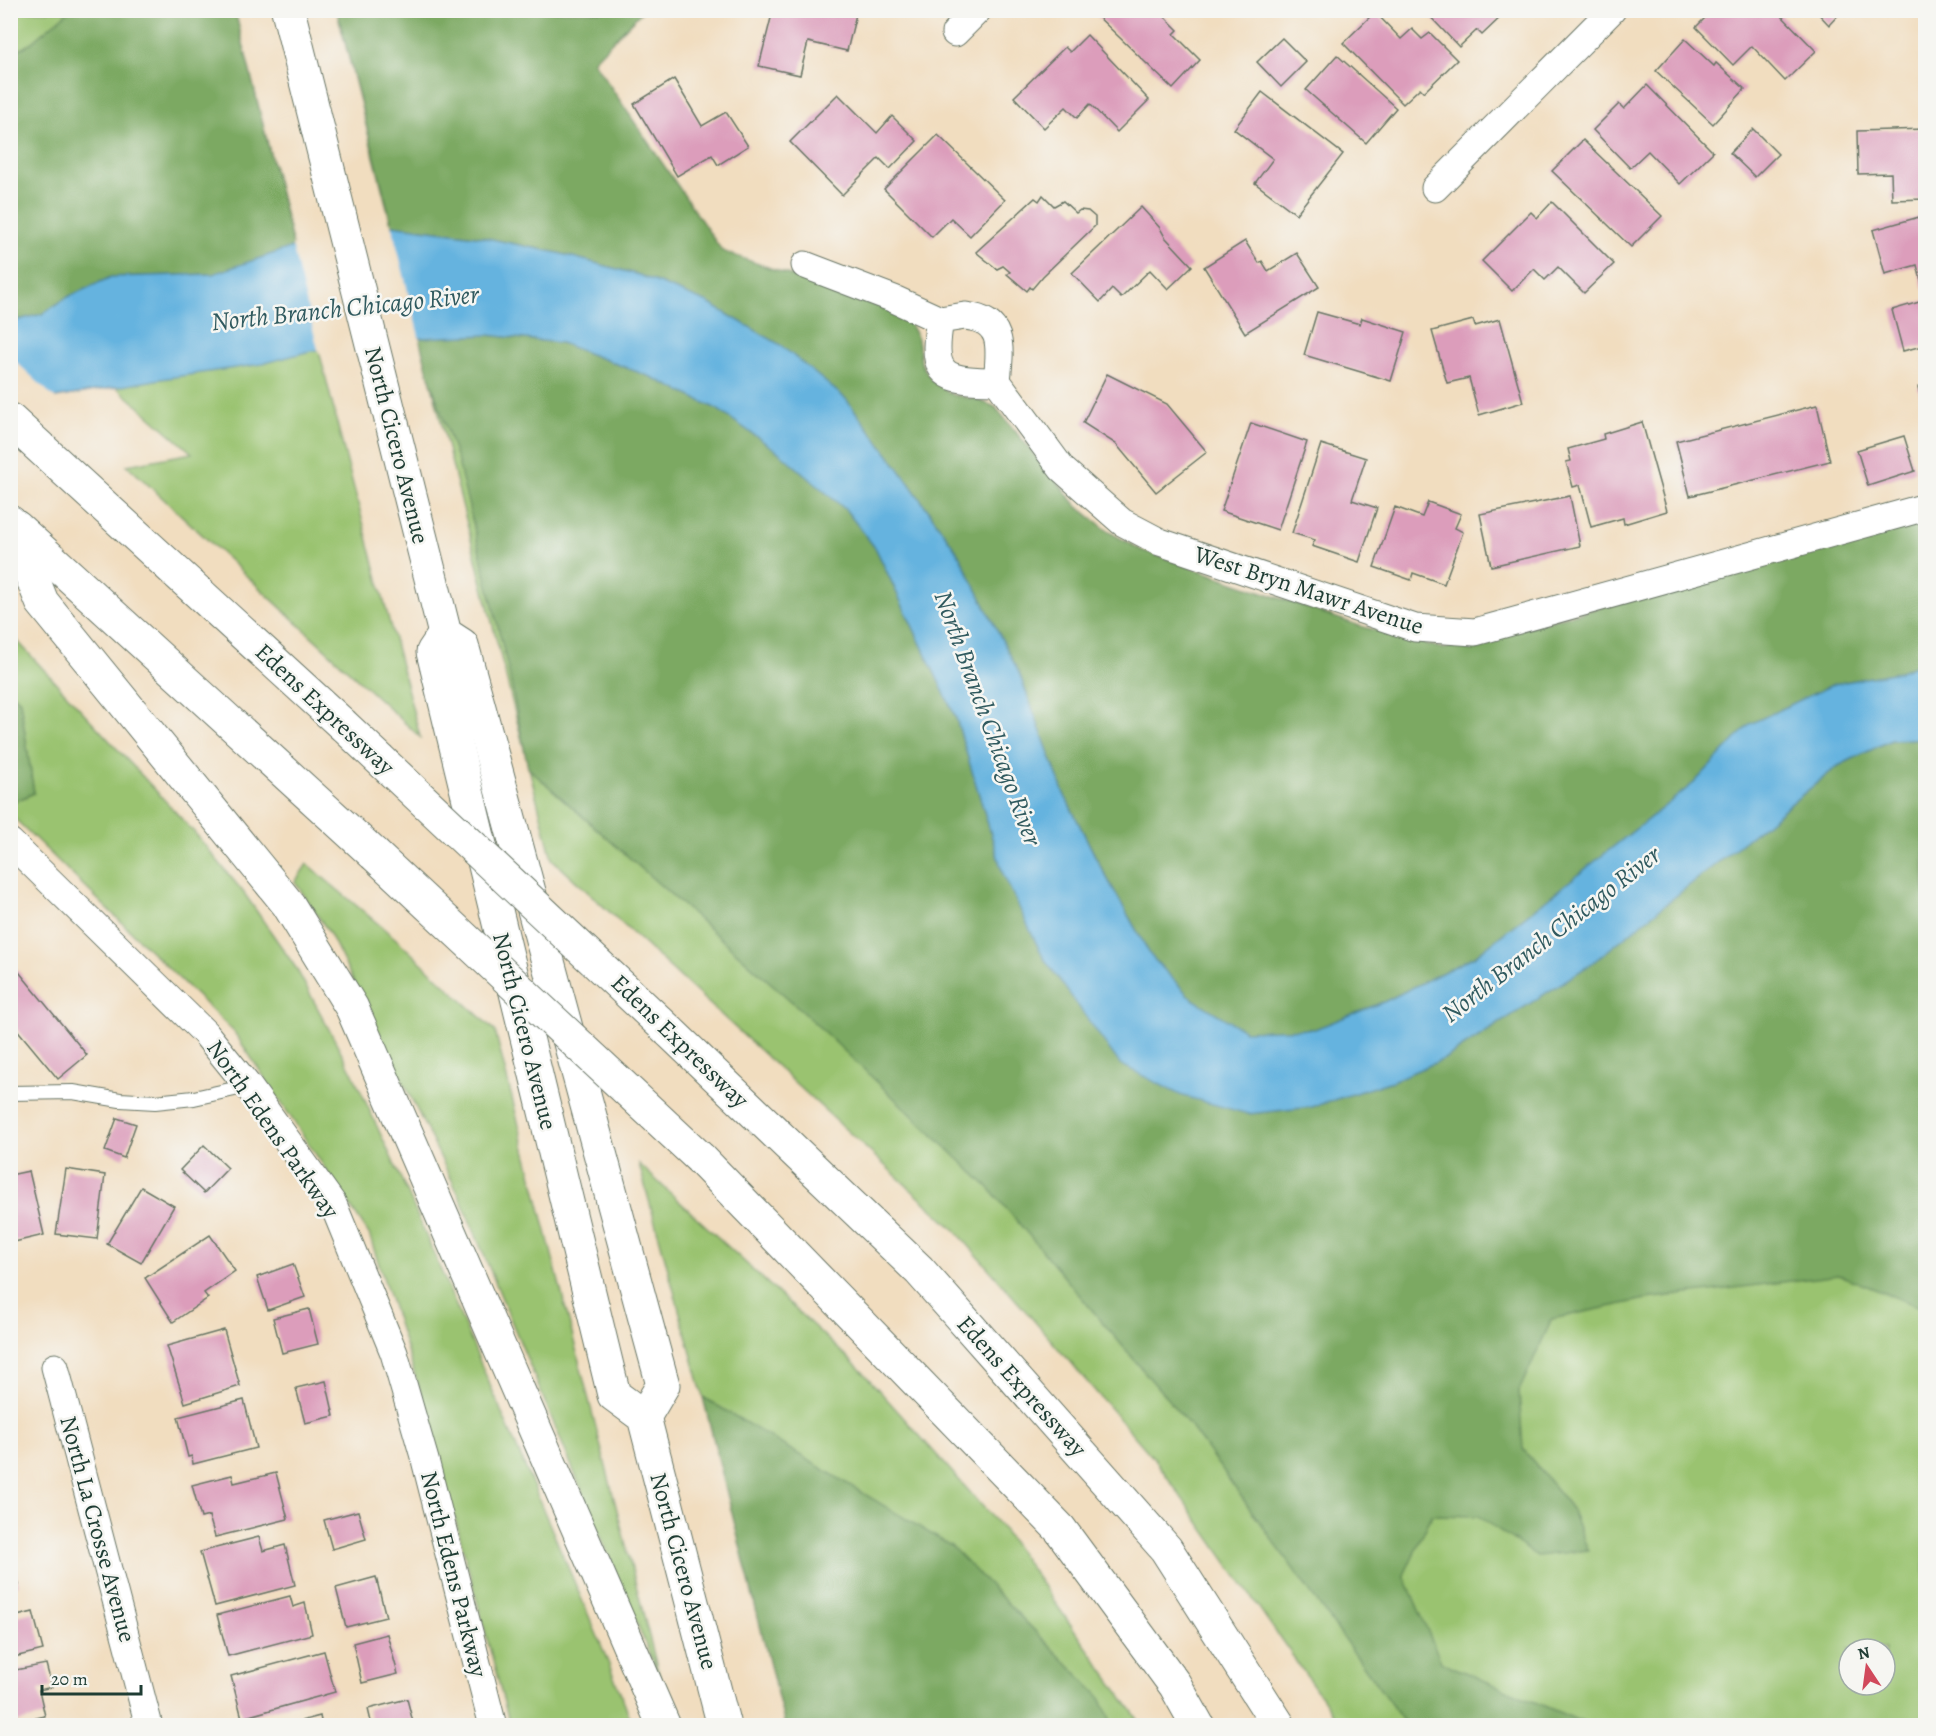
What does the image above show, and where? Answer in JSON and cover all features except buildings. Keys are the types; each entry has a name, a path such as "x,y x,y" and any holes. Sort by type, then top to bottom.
{"main road":[{"name":"North Cicero Avenue","path":"288,10 445,634 462,645 663,1385 644,1417"},
{"name":"Edens Expressway","path":"10,420 342,724 669,1030 919,1270 1166,1549 1279,1725"},
{"path":"10,522 374,854 700,1158 1060,1529 1175,1685 1198,1725"},
{"path":"10,522 42,602 288,904 352,1008 664,1725"},
{"name":"North Cicero Avenue","path":"445,634 433,652 614,1395 644,1417 724,1725"}],"street":[{"path":"955,33 978,10"},
{"path":"1435,188 1612,10"},
{"path":"805,265 894,299 940,320 965,316 985,321 998,336 1000,346 997,381 957,380 947,374 936,355 940,320"},
{"name":"West Bryn Mawr Avenue","path":"997,381 1062,469 1122,522 1160,542 1415,628 1475,632 1926,507"},
{"name":"North Edens Parkway","path":"10,842 205,1033 248,1086 333,1204 394,1353 425,1460 493,1725"},
{"name":"North La Crosse Avenue","path":"55,1367 149,1725"}],"lane":[{"path":"10,1093 73,1092 120,1100 155,1102 194,1098 248,1086"}],"green space":[{"path":"10,11 235,11 342,443 420,737 127,465 192,453 11,295"},
{"path":"69,11 235,11 293,247 213,274 111,277 68,297 42,314 11,322 11,53 28,45"},
{"path":"337,11 642,11 593,61 722,252 891,311 908,321 918,339 921,363 932,381 953,395 975,399 995,407 1077,506 1109,532 1141,550 1360,626 1444,649 1925,521 1925,1725 1341,1725 1156,1461 956,1231 552,859"},
{"path":"337,11 642,11 593,61 722,251 891,311 908,321 918,339 921,363 932,381 953,395 975,399 995,407 1077,506 1109,532 1141,550 1360,626 1444,649 1925,521 1925,661 1898,672 1834,684 1750,724 1694,783 1475,956 1386,1001 1315,1029 1245,1032 1191,998 1151,956 1099,863 1064,794 1019,673 958,553 897,466 846,399 779,344 708,303 639,275 558,253 482,237 392,225"},
{"path":"488,335 561,343 651,377 717,409 780,453 846,510 876,549 956,718 1003,874 1248,1114 1312,1107 1392,1081 1444,1059 1591,964 1838,766 1891,740 1925,738 1925,1309 1839,1275 1646,1299 1552,1319 1519,1391 1523,1449 1570,1506 1588,1550 1537,1556 1478,1516 1432,1515 1404,1575 1441,1662 1589,1725 1406,1725 1191,1427 989,1188 799,1008 528,768 508,668 458,462 429,376 419,338"},
{"path":"10,633 194,832 244,893 296,968 352,1072 409,1196 600,1642 633,1725 510,1725 426,1409 369,1234 234,1032 11,815 11,803 34,793 20,701 11,692"},
{"path":"11,692 20,701 34,793 11,803"},
{"path":"307,864 395,938 495,1031 660,1679 459,1195 330,934 295,882"},
{"path":"639,1164 861,1370 1002,1528 1142,1725 785,1725 703,1397"},
{"path":"703,1397 951,1546 1099,1696 1113,1725 785,1725"}],"water":[{"name":"North Branch Chicago River","path":"392,225 482,237 558,253 639,275 708,303 779,344 846,399 897,466 958,553 1019,673 1064,794 1099,864 1151,956 1191,998 1245,1031 1315,1029 1386,1001 1475,956 1694,783 1750,724 1834,684 1898,672 1925,661 1925,738 1891,740 1838,766 1591,964 1444,1059 1392,1081 1312,1107 1248,1114 1180,1095 1120,1064 1043,957 1003,874 956,718 876,549 846,510 780,453 717,409 651,377 561,343 488,335 419,338 310,351 262,364 161,379 11,406 11,322 42,314 68,297 111,277 213,274 293,247"}],"pier":[{"path":"391,222 420,341 319,353 292,245"},
{"path":"11,357 58,401 10,409"}]}
